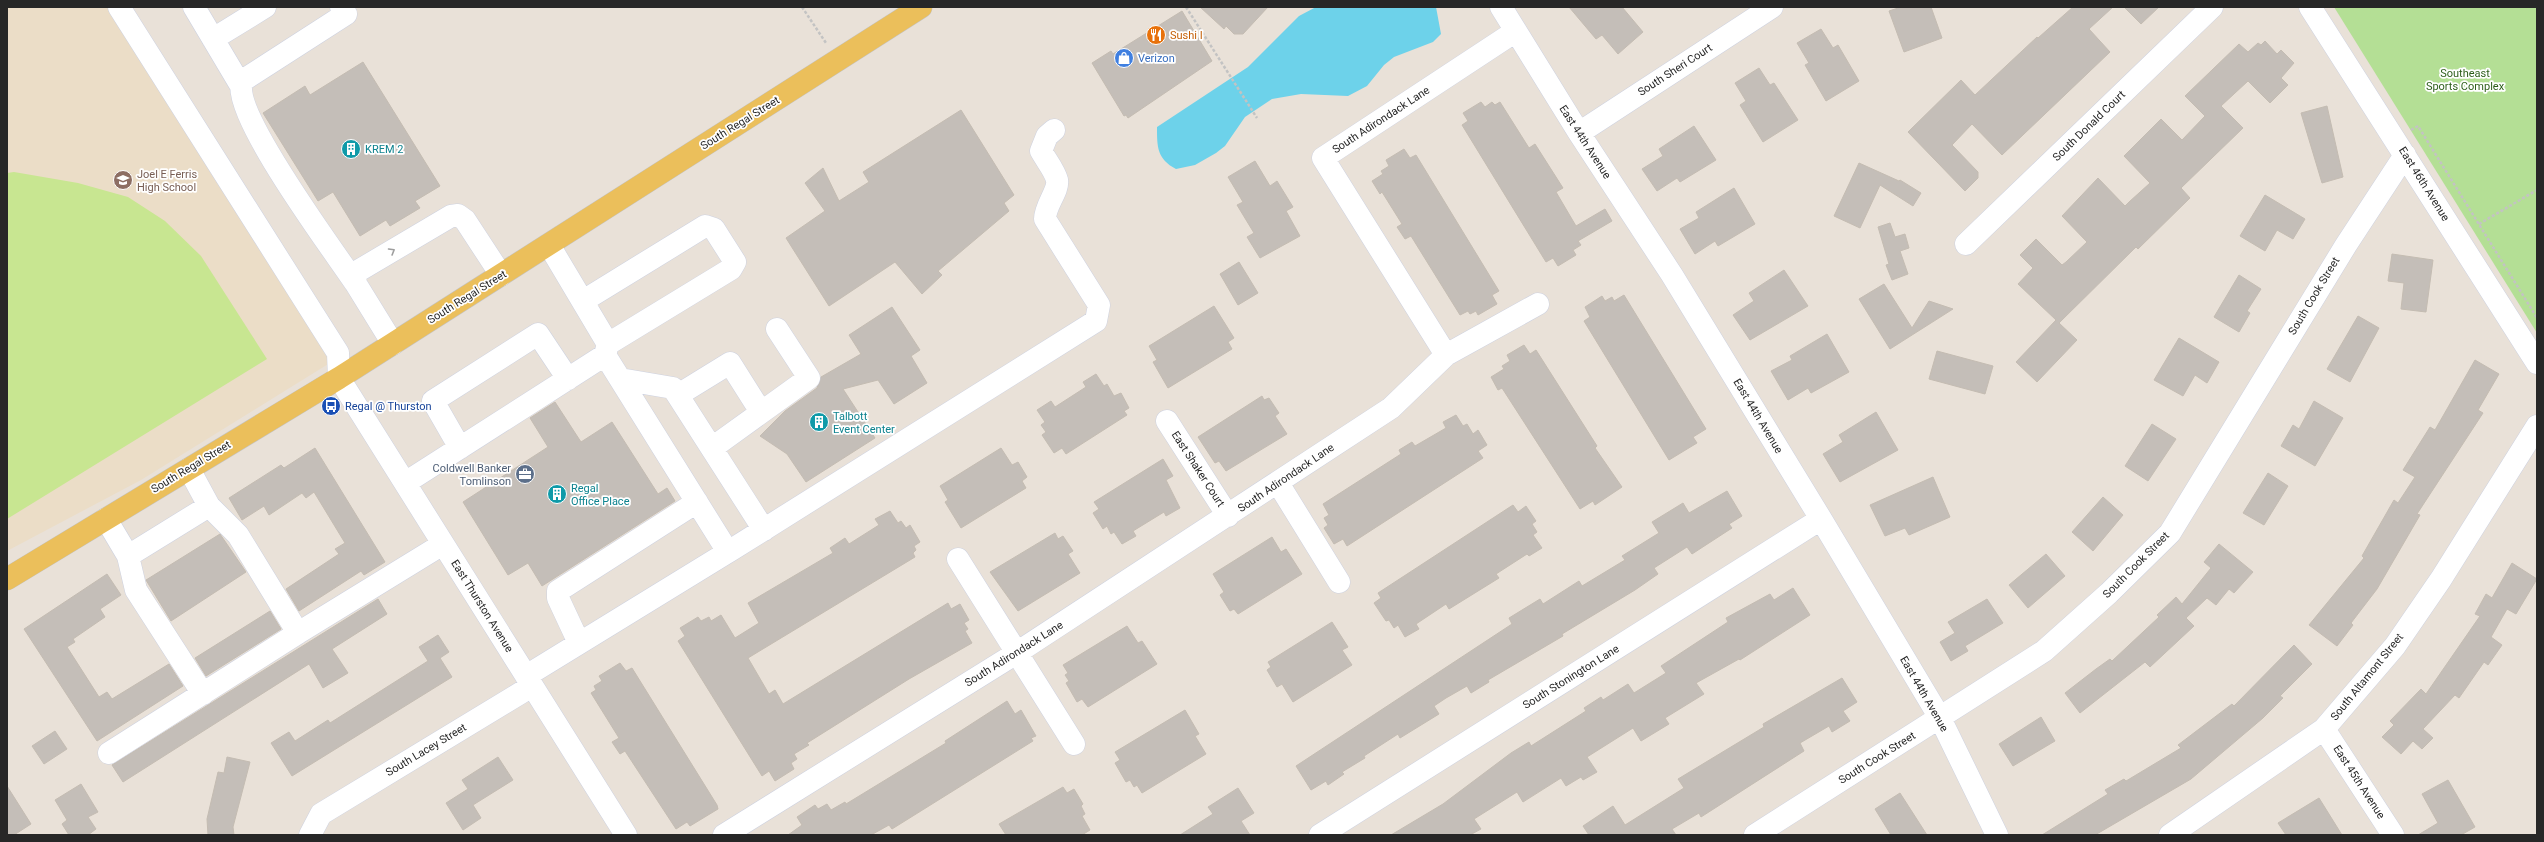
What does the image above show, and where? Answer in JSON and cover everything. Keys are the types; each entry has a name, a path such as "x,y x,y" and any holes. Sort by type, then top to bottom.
{"main road":[{"name":"South Regal Street","path":"7,579 339,378 921,7"}],"street":[{"path":"194,7 240,86 247,111 262,143 357,278 393,344"},
{"path":"213,39 265,7"},
{"path":"240,86 242,81 346,14 341,7"},
{"name":"East 44th Avenue","path":"1501,7 1579,133 1672,275 1821,519 1940,718 1997,835"},
{"name":"South Sheri Court","path":"1579,133 1772,7"},
{"name":"East 46th Avenue","path":"2310,7 2537,363"},
{"path":"123,8 338,353 339,378"},
{"name":"South Donald Court","path":"1966,244 2202,11"},
{"name":"South Adirondack Lane","path":"724,835 1015,654 1391,408 1446,355 1323,158 1516,31"},
{"name":"South Lacey Street","path":"310,835 321,814 529,681 579,643 764,530 1096,321 1099,313 1099,305 1045,219 1045,211 1057,189 1057,180 1041,151 1047,136 1054,130"},
{"name":"South Cook Street","path":"1755,835 2044,651 2109,593 2170,533 2346,245 2400,147"},
{"path":"357,278 451,216 458,216 465,220 501,275"},
{"path":"405,483 568,378 606,350 731,269 735,262 714,229 704,226 583,301"},
{"path":"549,245 583,301 620,379 728,552"},
{"path":"1446,355 1538,304"},
{"path":"712,448 809,378 777,329"},
{"path":"460,448 432,401 538,334 568,378"},
{"path":"678,395 730,363 761,412"},
{"name":"East Thurston Avenue","path":"339,378 626,835"},
{"path":"620,379 673,388 764,530"},
{"name":"East Shaker Court","path":"1167,421 1228,516"},
{"name":"South Altamont Street","path":"2170,835 2324,729 2395,646 2441,579 2537,426"},
{"path":"189,469 209,506 238,535 298,633"},
{"path":"1278,483 1339,582"},
{"path":"579,643 558,598 558,591 697,502"},
{"path":"128,556 209,506"},
{"path":"106,519 128,556 136,590 203,694"},
{"name":"South Stonington Lane","path":"1320,835 1821,519"},
{"path":"109,753 298,633 443,544"},
{"path":"958,559 1015,654 1074,744"},
{"name":"East 45th Avenue","path":"2324,729 2394,835"}],"path":[{"path":"802,7 826,43"},
{"path":"1186,7 1257,118"},
{"path":"2400,147 2418,126 2537,318"},
{"path":"2479,224 2537,190"}],"shaded area":[{"name":"Joel E Ferris High School","path":"7,7 130,7 346,353 141,480 7,551"}],"green space":[{"name":"Southeast Sports Complex","path":"2334,7 2537,7 2537,333"},
{"path":"14,172 78,183 128,197 165,221 201,256 267,359 7,519 7,173"}],"water":[{"path":"1316,7 1436,7 1441,34 1433,42 1394,57 1384,65 1367,86 1348,96 1301,94 1272,99 1245,117 1225,146 1216,153 1195,165 1176,169 1165,161 1159,152 1157,127 1248,67 1299,16"}],"building":[{"path":"1200,7 1268,7 1243,34 1234,34 1226,26 1224,29"},
{"path":"1569,7 1622,7 1643,32 1618,54 1602,35 1596,39"},
{"path":"1901,7 1931,7 1942,38 1904,52 1889,11"},
{"path":"2073,7 2113,7 2089,29 2110,52 2002,155 1972,124 1952,145 1978,172 1978,178 1965,191 1908,132 1961,80 1975,95 2037,37 2038,38"},
{"path":"2124,7 2159,7 2141,24"},
{"path":"1182,11 1212,61 1128,118 1126,115 1124,116 1092,63 1111,51 1113,54"},
{"path":"1821,29 1833,48 1838,45 1859,81 1826,101 1805,65 1809,63 1797,43"},
{"path":"2265,41 2277,54 2281,50 2294,63 2281,78 2288,85 2270,103 2248,81 2221,106 2243,128 2181,188 2190,198 2138,249 2136,247 2059,323 2077,340 2037,382 2016,362 2056,320 2018,284 2033,268 2020,255 2036,239 2062,265 2066,262 2087,242 2062,216 2098,178 2125,206 2150,183 2124,156 2161,119 2182,140 2205,116 2185,96 2239,44 2248,52 2258,43 2261,45"},
{"name":"KREM 2","path":"363,62 440,186 415,201 420,208 390,226 386,220 360,236 333,192 318,201 263,113 305,86 310,95"},
{"path":"1759,68 1770,85 1774,83 1798,120 1763,142 1740,105 1746,101 1735,83"},
{"path":"1481,102 1485,107 1492,102 1495,105 1500,102 1529,148 1535,144 1563,188 1556,192 1576,226 1605,209 1612,221 1578,241 1581,245 1573,250 1576,255 1558,266 1553,258 1546,262 1462,125 1468,121 1463,113"},
{"path":"2327,106 2343,177 2322,183 2301,113"},
{"path":"961,110 1014,195 1004,203 1009,211 938,271 942,275 922,294 895,262 829,306 786,238 825,211 805,183 823,168 839,201 869,182 863,172"},
{"path":"1694,126 1716,160 1680,182 1677,178 1657,191 1642,169 1663,156 1659,149"},
{"path":"1404,149 1410,158 1416,155 1499,291 1492,295 1497,304 1478,315 1476,311 1470,314 1468,311 1460,315 1411,236 1405,239 1397,227 1402,224 1382,192 1380,194 1372,181 1383,174 1381,171 1389,166 1386,160"},
{"path":"1255,161 1270,186 1277,181 1293,207 1286,211 1300,236 1260,258 1247,237 1254,233 1237,205 1243,202 1228,177"},
{"path":"1859,163 1899,181 1900,180 1921,193 1913,206 1880,185 1860,228 1834,216"},
{"path":"1734,188 1755,224 1718,246 1715,241 1695,254 1680,229 1699,218 1696,212"},
{"path":"2265,195 2305,219 2293,239 2277,230 2265,251 2240,236"},
{"path":"1890,223 1895,237 1905,234 1909,248 1900,251 1908,274 1892,280 1886,265 1889,264 1878,227"},
{"path":"2392,254 2433,260 2426,312 2401,309 2404,283 2388,281"},
{"path":"1239,262 1258,293 1238,305 1220,274"},
{"path":"1784,270 1808,306 1750,340 1733,315 1754,301 1749,293"},
{"path":"2239,275 2261,289 2247,311 2250,313 2239,332 2214,317"},
{"path":"1884,284 1912,328 1929,301 1953,309 1890,349 1859,299"},
{"path":"1624,295 1706,429 1693,437 1697,443 1669,460 1584,321 1590,317 1585,307 1602,296 1605,301 1612,297 1614,301"},
{"path":"1214,306 1234,338 1228,342 1232,349 1168,388 1153,362 1157,360 1149,346"},
{"name":"Talbott Event Center","path":"892,307 920,350 911,356 927,383 894,404 878,380 843,389 875,438 806,482 787,454 760,436 785,411 817,388 821,377 861,354 849,335"},
{"path":"2358,316 2379,328 2350,382 2327,369"},
{"path":"1827,334 1849,372 1811,393 1808,388 1788,400 1771,371 1792,360 1790,356"},
{"path":"2179,338 2219,362 2207,383 2195,375 2183,396 2154,380"},
{"path":"1524,345 1530,354 1536,350 1597,446 1595,448 1622,487 1595,505 1593,501 1580,509 1502,388 1498,390 1491,377 1504,369 1502,366 1510,361 1507,355"},
{"path":"1937,351 1993,366 1985,394 1929,379"},
{"path":"2475,360 2499,374 2478,410 2483,413 2417,514 2420,515 2377,589 2351,623 2353,625 2337,646 2309,625 2364,558 2362,556 2394,500 2398,503 2415,477 2403,470 2430,427 2435,430"},
{"path":"1096,374 1104,386 1107,384 1114,396 1121,393 1129,408 1124,411 1127,415 1066,454 1062,448 1054,453 1042,435 1046,432 1041,425 1045,422 1037,410 1051,401 1055,407 1086,387 1083,382"},
{"path":"1262,396 1264,400 1269,398 1279,413 1275,416 1287,434 1226,471 1219,461 1215,463 1198,437"},
{"path":"2314,401 2343,418 2315,466 2281,446 2293,425 2299,429"},
{"name":"Regal Office Place","path":"555,402 581,442 612,422 658,494 667,488 675,501 542,586 528,563 508,575 463,502 548,447 530,418"},
{"path":"1876,412 1898,450 1840,482 1823,454 1843,442 1839,435"},
{"path":"1456,415 1463,426 1467,424 1473,434 1478,430 1487,445 1478,451 1483,458 1347,546 1343,539 1334,544 1324,528 1328,525 1324,518 1329,515 1323,504 1401,454 1399,450 1412,442 1415,446 1446,428 1443,422"},
{"path":"2152,424 2176,439 2148,481 2125,466"},
{"path":"315,448 385,562 364,575 361,571 299,611 286,589 339,554 335,549 345,543 314,492 306,498 302,493 269,515 264,506 242,520 229,498 281,465 284,468"},
{"path":"1001,448 1012,465 1018,462 1027,477 1022,481 1026,488 961,528 945,502 948,500 940,486"},
{"path":"1163,459 1173,476 1166,480 1180,508 1166,516 1164,512 1133,531 1136,536 1122,544 1114,532 1111,534 1107,526 1103,529 1093,513 1099,509 1094,502"},
{"path":"2268,473 2288,486 2264,525 2243,513"},
{"path":"1933,477 1950,517 1909,535 1905,528 1885,536 1870,505"},
{"path":"1727,491 1742,516 1729,524 1732,528 1692,554 1687,547 1654,568 1658,574 1635,590 1562,634 1563,636 1488,680 1489,682 1471,693 1467,686 1446,698 1434,706 1439,714 1400,738 1398,734 1364,756 1365,758 1342,772 1344,774 1328,785 1326,781 1311,790 1296,766 1512,624 1509,618 1540,599 1543,604 1579,581 1582,586 1625,560 1622,556 1659,533 1652,522 1683,503 1689,513"},
{"path":"2103,497 2123,515 2093,551 2072,532"},
{"path":"1513,505 1518,512 1526,506 1536,521 1532,524 1537,532 1533,535 1542,548 1529,556 1527,554 1496,574 1499,578 1449,609 1446,604 1416,624 1419,629 1405,637 1398,625 1394,628 1389,620 1386,621 1374,603 1381,598 1378,593"},
{"path":"890,511 898,523 901,521 906,528 910,525 920,542 914,546 916,550 913,553 915,557 748,658 769,694 775,690 783,704 948,603 951,609 960,604 969,620 964,623 968,629 965,631 972,643 909,679 807,743 809,745 794,754 797,759 791,763 794,769 775,781 769,771 762,776 678,641 685,636 680,628 698,617 701,621 709,617 711,621 721,615 735,638 759,623 748,603 833,553 830,548 845,538 849,544 879,525 875,519"},
{"path":"1055,533 1058,539 1063,536 1073,551 1068,554 1080,573 1018,611 990,572"},
{"path":"220,534 246,572 171,621 146,580"},
{"path":"1272,537 1281,552 1286,549 1302,574 1238,614 1234,609 1230,611 1220,595 1224,592 1213,574"},
{"path":"2219,544 2253,572 2234,593 2229,589 2216,605 2207,598 2186,618 2194,626 2150,667 2145,662 2080,713 2065,693 2110,659 2112,661 2159,617 2157,615 2176,597 2182,604 2211,568 2204,562"},
{"path":"2046,554 2065,576 2028,608 2009,585"},
{"path":"2512,563 2537,579 2516,614 2507,609 2491,637 2502,645 2488,665 2484,662 2459,698 2455,695 2423,729 2433,738 2422,749 2413,741 2401,754 2382,737 2394,725 2390,721 2421,689 2426,694 2480,616 2475,614 2486,594 2492,598"},
{"path":"107,574 121,595 100,609 105,617 73,639 75,642 67,647 99,697 107,692 112,699 169,664 183,686 97,741 24,629"},
{"path":"1793,588 1810,615 1740,660 1739,659 1696,683 1704,694 1665,718 1669,724 1641,741 1633,728 1587,757 1597,772 1583,780 1581,777 1566,786 1561,778 1523,802 1517,792 1474,819 1481,829 1470,835 1391,835 1443,804 1511,753 1529,742 1531,746 1586,711 1584,708 1601,697 1603,700 1628,684 1634,693 1666,673 1661,666 1728,622 1726,618 1770,594 1774,600"},
{"path":"378,599 387,614 332,649 348,673 323,688 309,664 123,782 112,765"},
{"path":"1987,599 2003,623 1965,646 1968,651 1951,661 1940,642 1955,633 1948,622"},
{"path":"270,611 281,629 206,676 195,658"},
{"path":"1332,622 1348,647 1342,650 1352,665 1293,702 1282,684 1277,687 1267,670 1271,667 1268,662"},
{"path":"1127,626 1138,643 1142,641 1157,664 1088,707 1082,699 1077,702 1066,683 1069,681 1065,675 1068,673 1063,665"},
{"path":"438,635 449,652 440,658 452,677 292,776 271,743 289,732 295,741 328,720 330,723 428,661 419,647"},
{"path":"2294,645 2312,664 2280,696 2283,698 2263,718 2191,779 2095,835 2042,835 2108,794 2105,790 2124,779 2126,781 2181,748 2178,745 2232,704 2234,706"},
{"path":"620,663 626,671 632,668 717,805 718,809 690,826 687,822 676,829 625,751 620,754 612,742 619,738 591,693 596,690 594,686 602,681 599,676"},
{"path":"1842,678 1857,702 1843,711 1850,721 1832,732 1829,726 1800,743 1804,751 1701,817 1699,813 1672,829 1676,835 1589,835 1583,826 1613,806 1625,825 1684,788 1678,779 1764,727 1763,724"},
{"path":"1007,701 1015,714 1021,710 1036,736 1031,738 1033,741 892,829 889,825 871,835 788,835 802,825 797,817 815,805 818,809 827,804 831,810 845,802 846,804 946,743 945,741"},
{"path":"1185,710 1199,734 1195,736 1206,754 1142,793 1137,785 1134,787 1130,780 1126,782 1115,763 1120,760 1115,752"},
{"path":"2041,717 2055,741 2013,766 1999,744"},
{"path":"55,731 67,749 44,764 32,746"},
{"path":"227,757 250,762 233,827 234,835 208,835 207,819 218,772 224,773"},
{"path":"498,757 513,780 473,805 481,818 463,830 446,803 468,789 462,780"},
{"path":"2448,780 2475,827 2461,835 2418,835 2438,823 2422,794"},
{"path":"81,784 98,812 88,817 96,829 88,835 69,835 62,824 67,820 55,800"},
{"path":"7,786 31,824 14,835 7,835"},
{"path":"1063,787 1067,793 1074,789 1083,804 1081,806 1085,814 1082,816 1090,830 1082,835 1006,835 999,824"},
{"path":"1238,788 1254,813 1241,821 1250,835 1180,835 1213,814 1208,807"},
{"path":"1900,793 1927,835 1891,835 1875,809"},
{"path":"2319,798 2342,835 2286,835 2278,823"}],"place":[{"name":"Sushi I","path":"1156,35"},
{"name":"Verizon","path":"1124,58"},
{"name":"KREM 2","path":"351,149"},
{"name":"Joel E Ferris High School","path":"123,180"},
{"name":"Regal @ Thurston","path":"331,406"},
{"name":"Talbott Event Center","path":"819,422"},
{"name":"Coldwell Banker Tomlinson","path":"525,474"},
{"name":"Regal Office Place","path":"557,494"}]}
